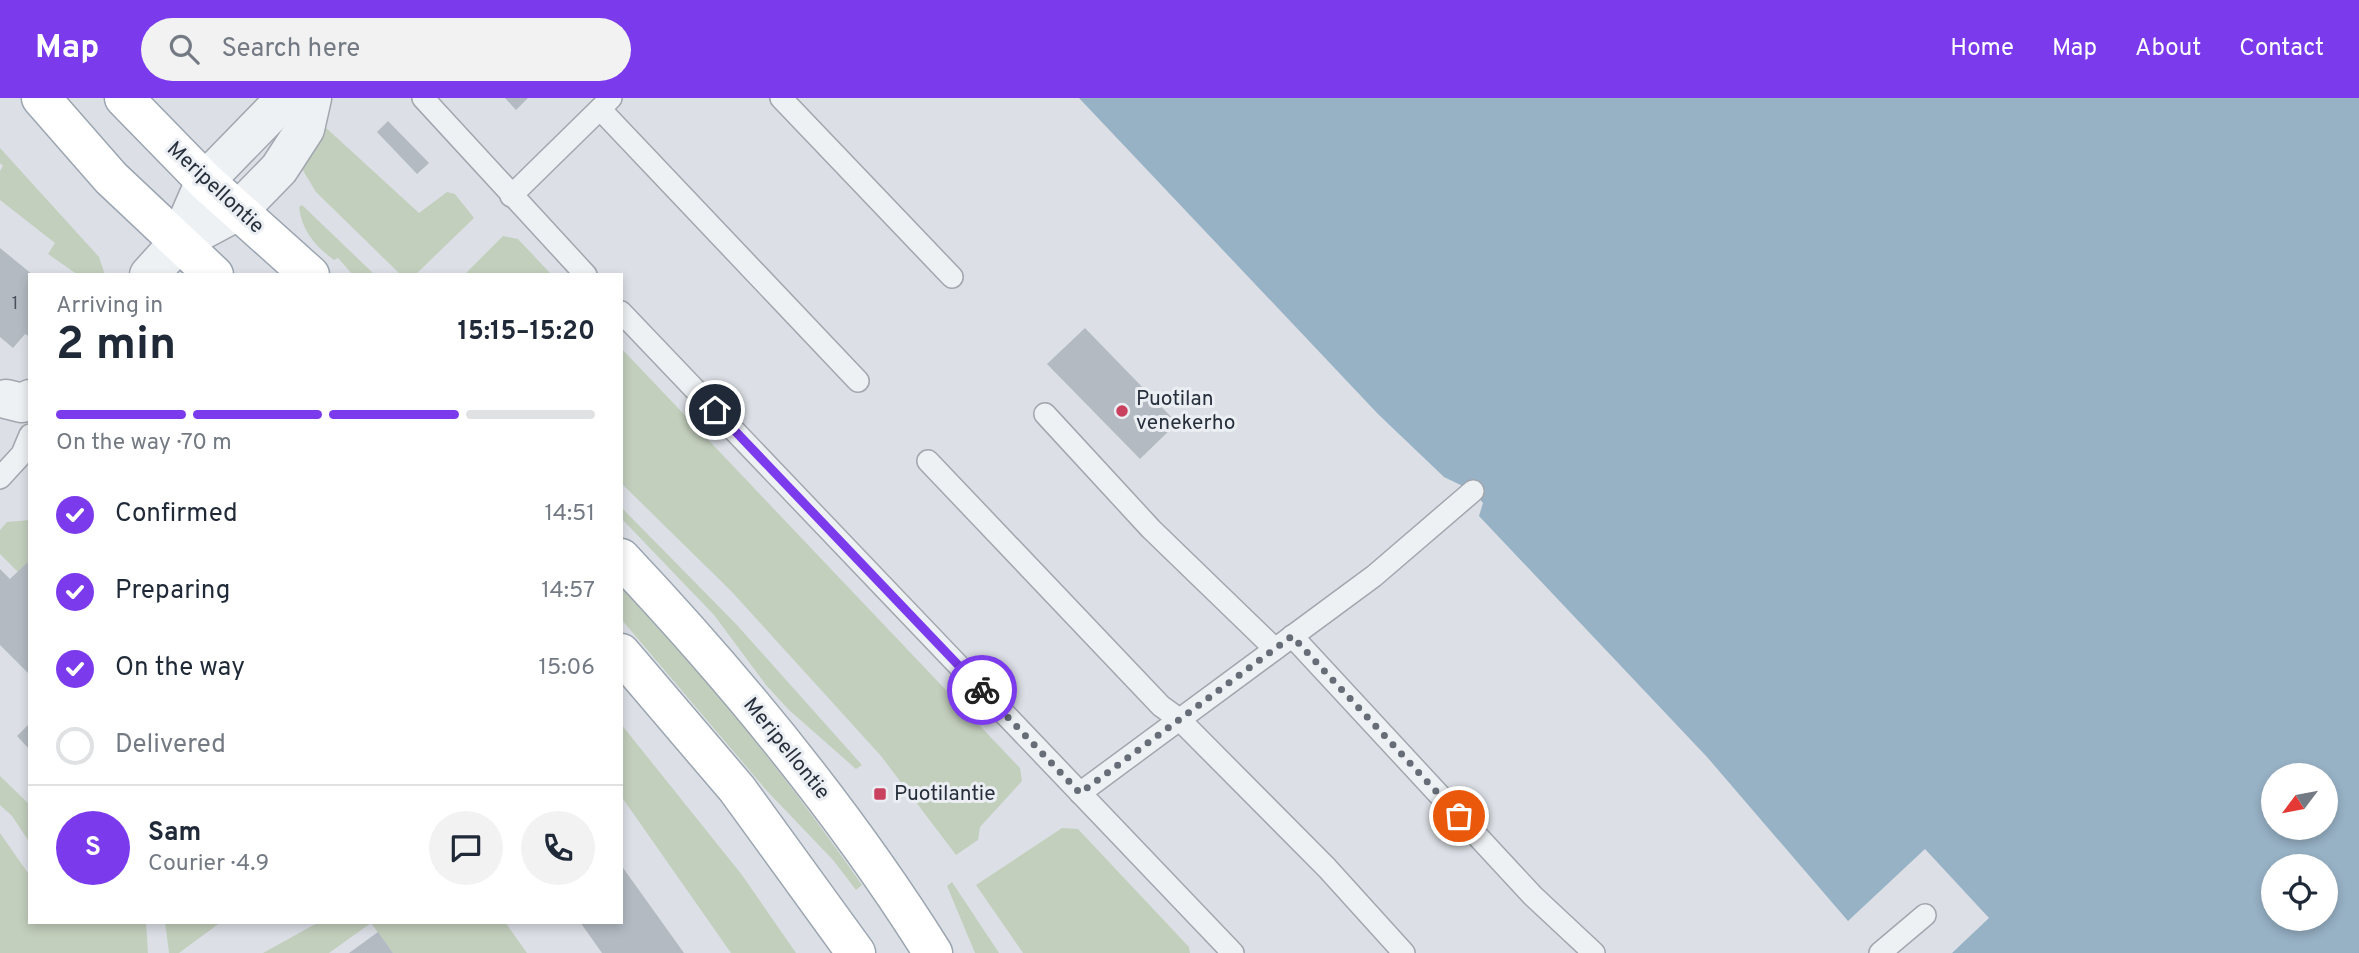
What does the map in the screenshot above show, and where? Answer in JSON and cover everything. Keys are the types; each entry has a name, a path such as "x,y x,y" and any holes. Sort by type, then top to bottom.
{"main road":[{"path":"41,98 111,178 212,273"},
{"name":"Meripellontie","path":"124,98 205,181 308,273"},
{"name":"Meripellontie","path":"623,560 790,752 867,856 933,953"},
{"path":"623,655 737,789 856,953"}],"street":[{"path":"151,273 178,243 205,181 279,104 292,98"},
{"path":"178,243 238,212 279,169 304,129 312,98"}],"lane":[{"path":"423,98 584,273"},
{"path":"780,98 952,277"},
{"path":"511,196 606,104 858,381"},
{"path":"623,314 1233,953"},
{"path":"1045,414 1151,529 1275,649"},
{"path":"0,478 22,454 28,440"},
{"path":"929,461 1161,706 1180,719 1327,868 1404,953"},
{"path":"1080,793 1374,576 1473,491"},
{"path":"1292,636 1533,896 1594,953"},
{"path":"1880,953 1925,915"}],"green space":[{"path":"324,126 419,213 447,192 455,194 474,218 417,273 399,273 316,192 302,169"},
{"path":"0,148 99,257 104,273 75,273 48,254 55,243 0,200 0,171 3,166 0,163"},
{"path":"302,205 373,273 351,273 338,258 334,260 321,249 310,237 299,207"},
{"path":"503,236 518,239 550,273 466,273"},
{"path":"623,350 1020,768 1022,781 980,827 978,840 956,855 881,756 731,591 623,485"},
{"path":"623,509 736,624 862,765 856,769 789,710 766,685 714,615 623,520"},
{"path":"28,520 28,562 18,572 0,554 0,530 7,522"},
{"path":"623,587 717,694 806,807 862,885 856,890 833,860 767,791 623,621"},
{"path":"623,726 742,875 796,953 731,953 623,799"},
{"path":"0,776 28,803 28,840 12,816 0,805"},
{"path":"1062,828 1078,829 1189,947 1190,953 1023,953 976,885"},
{"path":"0,833 28,873 28,924 146,924 148,953 0,953"},
{"path":"952,882 999,953 975,953 947,886"},
{"path":"165,924 218,924 179,953 169,953"},
{"path":"315,924 370,924 329,953 263,953"},
{"path":"372,924 506,924 527,953 393,953"}],"water":[{"path":"1079,98 2359,98 2359,953 1952,953 1989,918 1925,849 1848,921 1707,757 1479,516 1483,503 1473,491 1444,477 1378,414"}],"building":[{"path":"505,98 528,98 516,110"},
{"path":"388,121 429,163 417,174 377,132"},
{"path":"0,248 31,273 28,273 28,336 25,334 13,348 0,337"},
{"path":"1085,328 1177,423 1140,459 1047,364"},
{"path":"28,562 28,673 0,645 0,569 10,579"},
{"path":"28,725 28,748 17,736"},
{"path":"623,868 684,953 602,953 581,924 623,924"},
{"path":"378,932 393,953 349,953"}],"way so far":[{"path":"982,690 1080,793 1292,636 1459,816"}],"place":[{"name":"Puotilan venekerho","path":"1122,411"},
{"name":"Puotilantie","path":"880,794"}],"route":[{"path":"715,410 982,690"}]}
